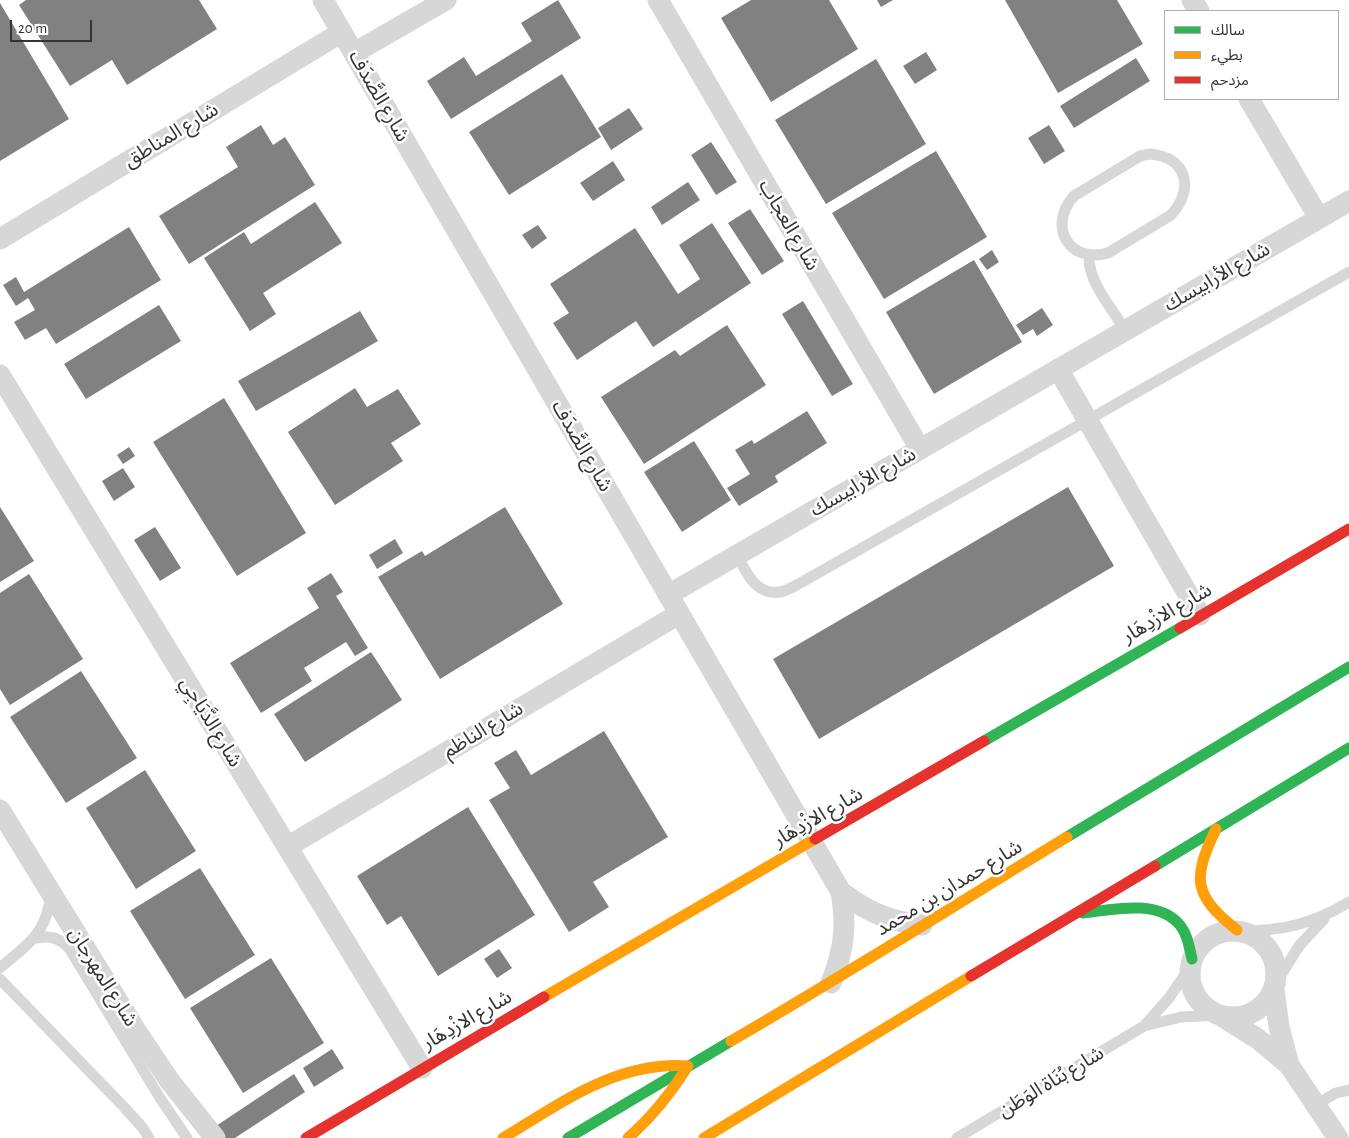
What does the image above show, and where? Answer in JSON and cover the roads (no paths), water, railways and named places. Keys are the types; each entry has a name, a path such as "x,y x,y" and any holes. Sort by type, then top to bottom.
{"main road":[{"name":"شارع الازْدِهَار","path":"306,1138 422,1068 1349,529"},
{"name":"شارع حمدان بن محمد","path":"568,1138 831,983 922,925 1349,667"},
{"path":"704,1138 1349,748"},
{"path":"1216,829 1202,860 1199,873 1200,887 1205,900 1213,911 1239,931"},
{"path":"1076,913 1127,908 1155,909 1164,912 1181,926 1187,935 1190,944 1191,963"},
{"path":"503,1138 594,1085 612,1077 649,1067 688,1066"},
{"path":"628,1138 662,1104 688,1066"}],"street":[{"name":"شارع الصَّدَف","path":"323,0 840,892 844,915 844,938 840,961 831,983"},
{"path":"354,53 446,0"},
{"name":"شارع العجاب","path":"658,0 920,449"},
{"name":"شارع المناطق","path":"0,239 342,32"},
{"path":"1251,100 1319,218"},
{"name":"شارع الأرابيسك","path":"668,595 1349,201"},
{"path":"1058,369 1200,615"},
{"name":"شارع الدَّيَاجِي","path":"0,375 422,1068"},
{"name":"شارع الناظم","path":"287,846 679,614"},
{"name":"شارع المهرجان","path":"0,810 169,1080 215,1138"},
{"name":"شارع الصَّدَف","path":"840,892 858,905 879,916 900,922 922,925"},
{"path":"1289,1065 1279,1027 1275,986 1276,969 1273,955 1265,944 1254,935 1239,931 1223,932 1210,938 1199,947 1191,963 1190,982 1196,996 1205,1008 1258,1038 1289,1065 1338,1138"},
{"path":"1221,1016 1236,1017 1248,1015 1259,1009 1268,1000 1275,986"}],"lane":[{"path":"1150,154 1161,155 1171,159 1178,166 1185,186 1184,197 1178,206 1171,214 1108,253 1099,256 1089,256 1079,253 1071,247 1065,238 1061,228 1066,204 1074,196 1140,156 1150,154"},
{"path":"1089,256 1088,266 1093,279 1125,330"},
{"path":"738,555 749,578 758,587 768,591 780,592 795,586 1349,272"},
{"path":"0,968 36,938 46,917 51,894"},
{"path":"1239,931 1263,931 1307,923 1349,902"},
{"path":"1275,986 1299,946 1328,914"},
{"path":"36,938 45,936 54,938 69,948 160,1098 187,1138"},
{"name":"شارع بُنَاة الوَطَن","path":"1144,1026 1169,998 1191,963"},
{"path":"0,979 124,1107 149,1138"},
{"name":"شارع بُنَاة الوَطَن","path":"957,1138 1144,1026 1181,1017 1221,1016"},
{"path":"1316,1105 1336,1093 1349,1090"}]}
